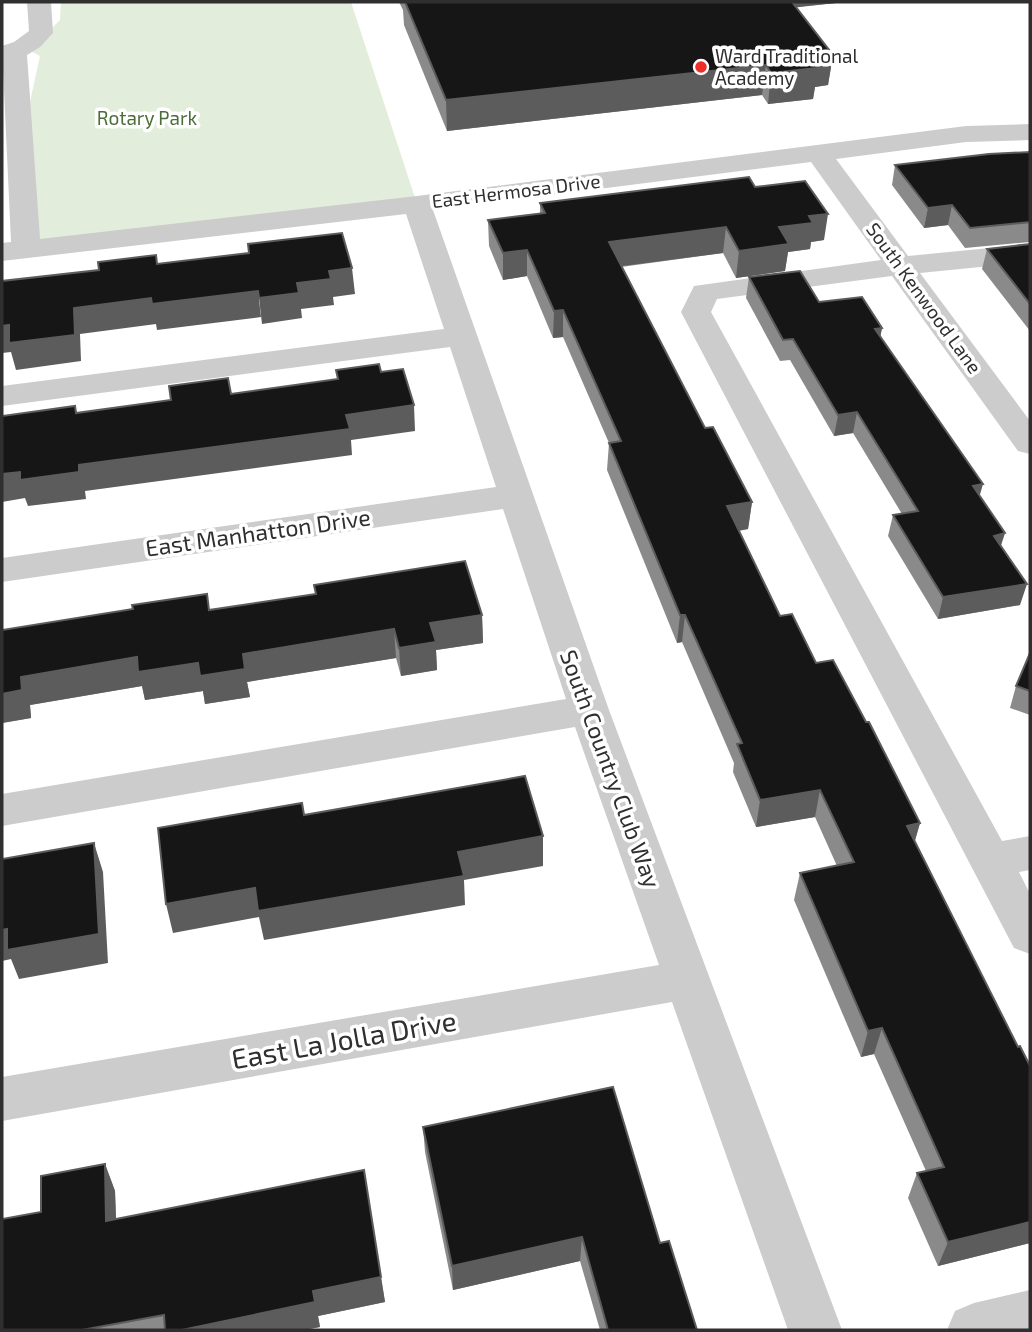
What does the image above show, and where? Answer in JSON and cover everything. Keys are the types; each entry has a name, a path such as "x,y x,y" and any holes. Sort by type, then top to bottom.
{"street":[{"path":"14,250 8,53 29,46 41,33 39,2"},
{"name":"East Hermosa Drive","path":"14,250 417,204 966,134 1030,132"},
{"name":"South Kenwood Lane","path":"817,152 1030,444"},
{"name":"South Country Club Way","path":"417,204 589,710 815,1330"},
{"path":"1030,253 900,265 705,292 696,312 1010,857 1030,935"},
{"path":"2,396 460,336"},
{"name":"East Manhatton Drive","path":"2,570 515,496"},
{"path":"2,810 589,710"},
{"name":"East La Jolla Drive","path":"2,1099 686,980"},
{"path":"974,1330 1030,1317"}],"green space":[{"name":"Rotary Park","path":"61,2 351,2 417,204 26,248 20,148 40,56 21,46 42,38 60,20"}],"building":[{"path":"405,2 792,2 833,55 809,57 817,68 771,73 766,65 446,100"},
{"path":"1030,152 1030,222 970,228 952,205 928,208 895,165 989,154"},
{"path":"749,177 755,187 805,181 828,214 809,216 813,223 779,227 789,244 739,251 726,227 609,242 705,428 713,427 752,502 727,506 780,616 792,614 816,663 833,660 866,722 869,722 920,823 907,826 1030,1066 1030,1222 948,1242 917,1173 944,1167 882,1028 868,1031 800,873 854,862 820,790 760,800 737,744 742,743 685,615 680,615 609,443 621,441 563,310 554,311 527,250 503,253 488,220 545,213 540,203"},
{"path":"342,233 352,268 329,271 331,279 297,283 299,293 259,298 258,291 152,304 151,298 74,308 75,335 9,343 9,325 2,326 2,281 99,270 98,262 156,255 157,264 249,253 248,244"},
{"path":"1030,244 1030,304 987,249"},
{"path":"800,271 819,302 862,297 882,328 875,329 983,484 973,486 1005,533 994,536 1027,584 943,597 893,515 918,511 857,412 838,415 793,339 783,340 749,277"},
{"path":"379,364 381,372 403,369 414,405 346,415 350,429 79,465 79,472 20,480 20,472 2,474 2,416 75,406 76,413 171,400 169,386 228,378 231,394 338,379 336,370"},
{"path":"465,561 482,615 430,623 436,642 399,648 394,629 243,654 245,669 200,676 198,663 138,672 137,657 21,677 22,690 2,694 2,630 133,609 132,605 207,594 209,610 316,594 314,585"},
{"path":"1030,653 1030,691 1016,686"},
{"path":"525,776 543,836 458,852 464,876 258,911 255,888 166,904 158,828 302,803 304,815"},
{"path":"94,843 99,934 7,950 7,929 2,930 2,859"},
{"path":"613,1087 660,1243 669,1241 697,1330 608,1330 582,1237 452,1266 423,1127"},
{"path":"105,1164 106,1221 364,1170 381,1277 313,1291 315,1302 182,1330 165,1330 164,1315 82,1330 2,1330 2,1219 41,1212 41,1176"}],"place":[{"name":"Ward Traditional Academy","path":"701,67"}]}
